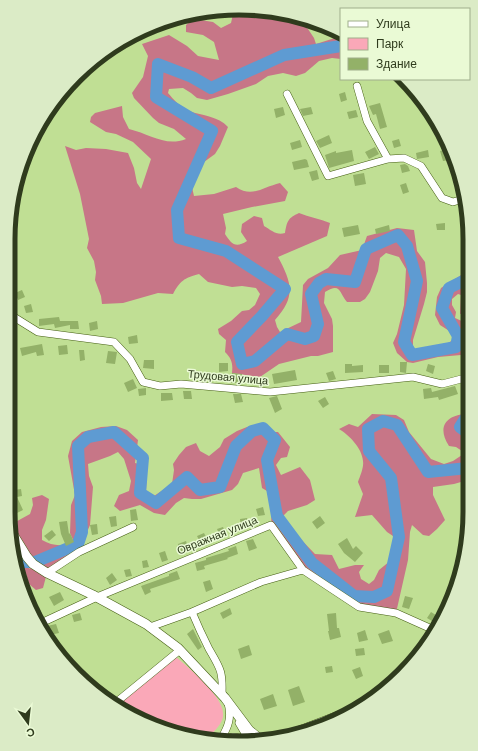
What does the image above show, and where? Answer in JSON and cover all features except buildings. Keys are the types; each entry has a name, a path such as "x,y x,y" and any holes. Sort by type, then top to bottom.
{"street":[{"path":"357,86 367,121 388,159"},
{"path":"287,94 328,176 388,159 404,158 421,166 442,198 453,202 460,200"},
{"name":"Трудовая улица","path":"15,318 38,332 114,342 130,359 143,382 160,386 181,384 270,392 413,377 442,384 463,379"},
{"name":"Овражная улица","path":"44,622 97,597 271,526 303,570 359,607 396,613 430,628"},
{"path":"47,573 79,552 133,527"},
{"path":"17,540 30,560 47,573 97,597 150,627 180,650 224,696 249,730 256,736"},
{"path":"150,627 192,612 261,582 303,570"},
{"path":"192,612 221,670 224,696 230,717 228,727 223,736"},
{"path":"118,700 180,650"},
{"path":"224,696 246,736"}],"green space":[{"path":"176,657 206,684 219,702 223,710 223,717 218,727 211,734 195,732 153,719 120,702"}],"shaded area":[{"path":"233,15 254,15 283,19 303,25 308,29 316,44 337,37 340,39 340,59 332,58 319,61 305,73 296,76 283,73 268,76 256,84 207,100 197,98 183,88 169,89 168,93 186,110 215,118 228,127 215,154 204,162 191,183 194,196 214,194 236,187 247,192 252,192 280,183 288,192 285,201 223,214 226,228 225,234 231,242 239,245 247,241 241,232 242,224 254,216 262,218 264,226 279,234 285,233 289,220 299,213 330,223 327,236 278,257 289,282 290,290 289,297 282,312 275,320 280,332 301,322 303,285 308,279 328,268 340,255 362,250 367,236 397,228 414,230 417,251 425,262 427,292 413,340 413,351 429,349 453,340 454,334 440,325 435,315 437,297 441,288 463,274 463,313 460,314 461,295 458,294 452,299 452,305 456,312 455,318 463,322 463,352 461,355 438,357 413,363 407,362 397,353 393,343 397,334 404,305 406,269 399,257 386,253 380,258 378,271 370,292 365,299 360,302 347,302 337,288 330,289 325,292 324,303 332,319 333,326 333,352 279,364 260,377 232,373 232,362 225,352 226,340 219,334 218,329 231,321 242,311 249,310 255,305 260,294 256,288 242,286 232,287 208,282 199,274 183,281 173,294 158,293 123,303 102,304 101,296 95,280 96,272 94,261 87,248 89,239 80,194 65,146 76,150 86,148 106,149 128,153 134,168 137,183 141,189 151,159 133,142 116,134 106,132 90,122 91,117 95,113 122,106 123,117 129,129 164,141 171,142 186,139 174,129 159,123 134,98 132,93 143,77 148,56 142,44 169,35 187,46 198,56 219,60 214,42 203,35 186,32 186,25 195,19 213,22 221,28 231,23"},
{"path":"372,414 396,415 404,420 409,432 431,459 444,464 453,461 463,454 463,481 433,487 433,495 445,520 429,536 423,535 412,525 408,560 396,613 362,608 303,570 271,525 272,503 267,491 262,488 259,468 243,473 238,484 232,490 201,499 184,498 176,503 165,515 154,513 140,505 120,511 114,506 119,495 129,491 131,481 124,459 118,452 88,464 89,476 93,487 90,525 81,546 71,553 66,561 47,573 43,588 36,590 29,584 26,574 24,573 19,557 30,569 33,564 17,540 15,522 30,514 33,505 32,498 42,495 49,499 46,520 42,530 42,540 50,544 58,545 65,545 74,542 70,533 71,505 75,495 68,456 72,441 82,432 101,427 116,426 127,430 138,440 135,463 147,466 146,492 154,496 172,484 174,470 173,464 186,447 196,443 200,451 209,456 220,447 224,439 237,431 258,425 262,432 278,432 290,447 287,457 281,458 276,465 281,475 300,467 310,480 315,500 307,505 288,511 283,516 287,525 315,554 332,555 339,569 355,565 364,565 359,572 361,579 369,584 374,580 379,570 390,561 394,547 393,536 387,532 372,515 355,517 363,494 358,482 363,461 358,447 339,429 349,424 358,427"},
{"path":"463,415 463,452 456,447 449,446 445,439 444,433 446,422 455,416"}],"waterway":[{"path":"340,46 284,55 211,88 192,77 158,64 156,97 212,131 177,210 179,238 226,251 285,289 237,342 242,364 255,361 287,334 305,339 314,336 318,324 311,294 319,283 326,279 355,282 366,249 398,235 407,246 417,281 404,342 412,355 456,347 458,336 442,308 449,288 463,281"},
{"path":"21,562 35,562 78,544 82,532 78,446 88,437 114,432 143,458 140,493 156,503 187,477 200,490 220,487 236,446 252,431 263,428 275,440 267,460 277,516 312,563 354,596 374,597 387,591 399,537 391,478 369,451 368,429 383,421 397,425 428,472 463,468"},
{"path":"463,422 460,427 463,429"}]}
